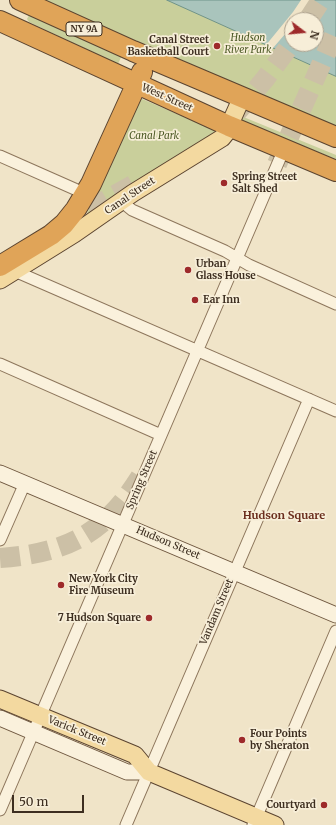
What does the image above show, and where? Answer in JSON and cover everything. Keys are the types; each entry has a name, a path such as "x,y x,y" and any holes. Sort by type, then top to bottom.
{"highway":[{"name":"NY 9A","path":"20,0 149,58 336,137"},
{"name":"West Street","path":"1,25 229,126 336,171"},
{"path":"3,270 57,230 70,217 86,194 96,176 136,84 149,58"}],"main road":[{"name":"Canal Street","path":"3,270 74,234 121,201 222,138 226,133 242,98"},
{"name":"Hudson Street","path":"0,473 336,615"},
{"name":"Varick Street","path":"0,699 135,755 149,772"},
{"name":"Varick Street","path":"0,718 127,772 149,772 254,821 275,825"}],"street":[{"name":"Spring Street","path":"0,810 284,149"},
{"path":"0,156 86,194"},
{"path":"121,201 132,210 225,251 250,265 336,304"},
{"path":"3,270 336,411"},
{"path":"0,364 161,434"},
{"name":"Vandam Street","path":"126,825 309,399"},
{"path":"0,540 24,483"},
{"path":"254,821 336,631"}],"green space":[{"name":"Hudson River Park","path":"39,0 336,0 336,128"},
{"path":"30,13 122,55 118,64 29,22 27,19"},
{"name":"Canal Park","path":"140,98 214,130 215,133 117,194 86,216 135,104"},
{"path":"241,116 336,155 336,159 239,120"}],"water":[{"path":"167,0 336,0 336,76"}],"pier":[{"path":"301,0 310,0 302,12 293,12"},
{"path":"284,23 284,35 273,48 266,45"}],"tunnel":[{"path":"313,12 321,0"},
{"path":"277,164 336,31"},
{"path":"237,112 285,52"},
{"path":"63,224 140,181"},
{"path":"0,558 48,551 68,544 86,534 102,523 117,508 145,469"}],"place":[{"name":"Canal Street Basketball Court","path":"217,46"},
{"name":"Spring Street Salt Shed","path":"224,183"},
{"name":"Urban Glass House","path":"188,270"},
{"name":"Ear Inn","path":"195,300"},
{"name":"New York City Fire Museum","path":"61,585"},
{"name":"7 Hudson Square","path":"149,618"},
{"name":"Four Points by Sheraton","path":"242,740"},
{"name":"Courtyard","path":"324,805"}],"district":[{"name":"Hudson Square","path":"284,516"}]}
